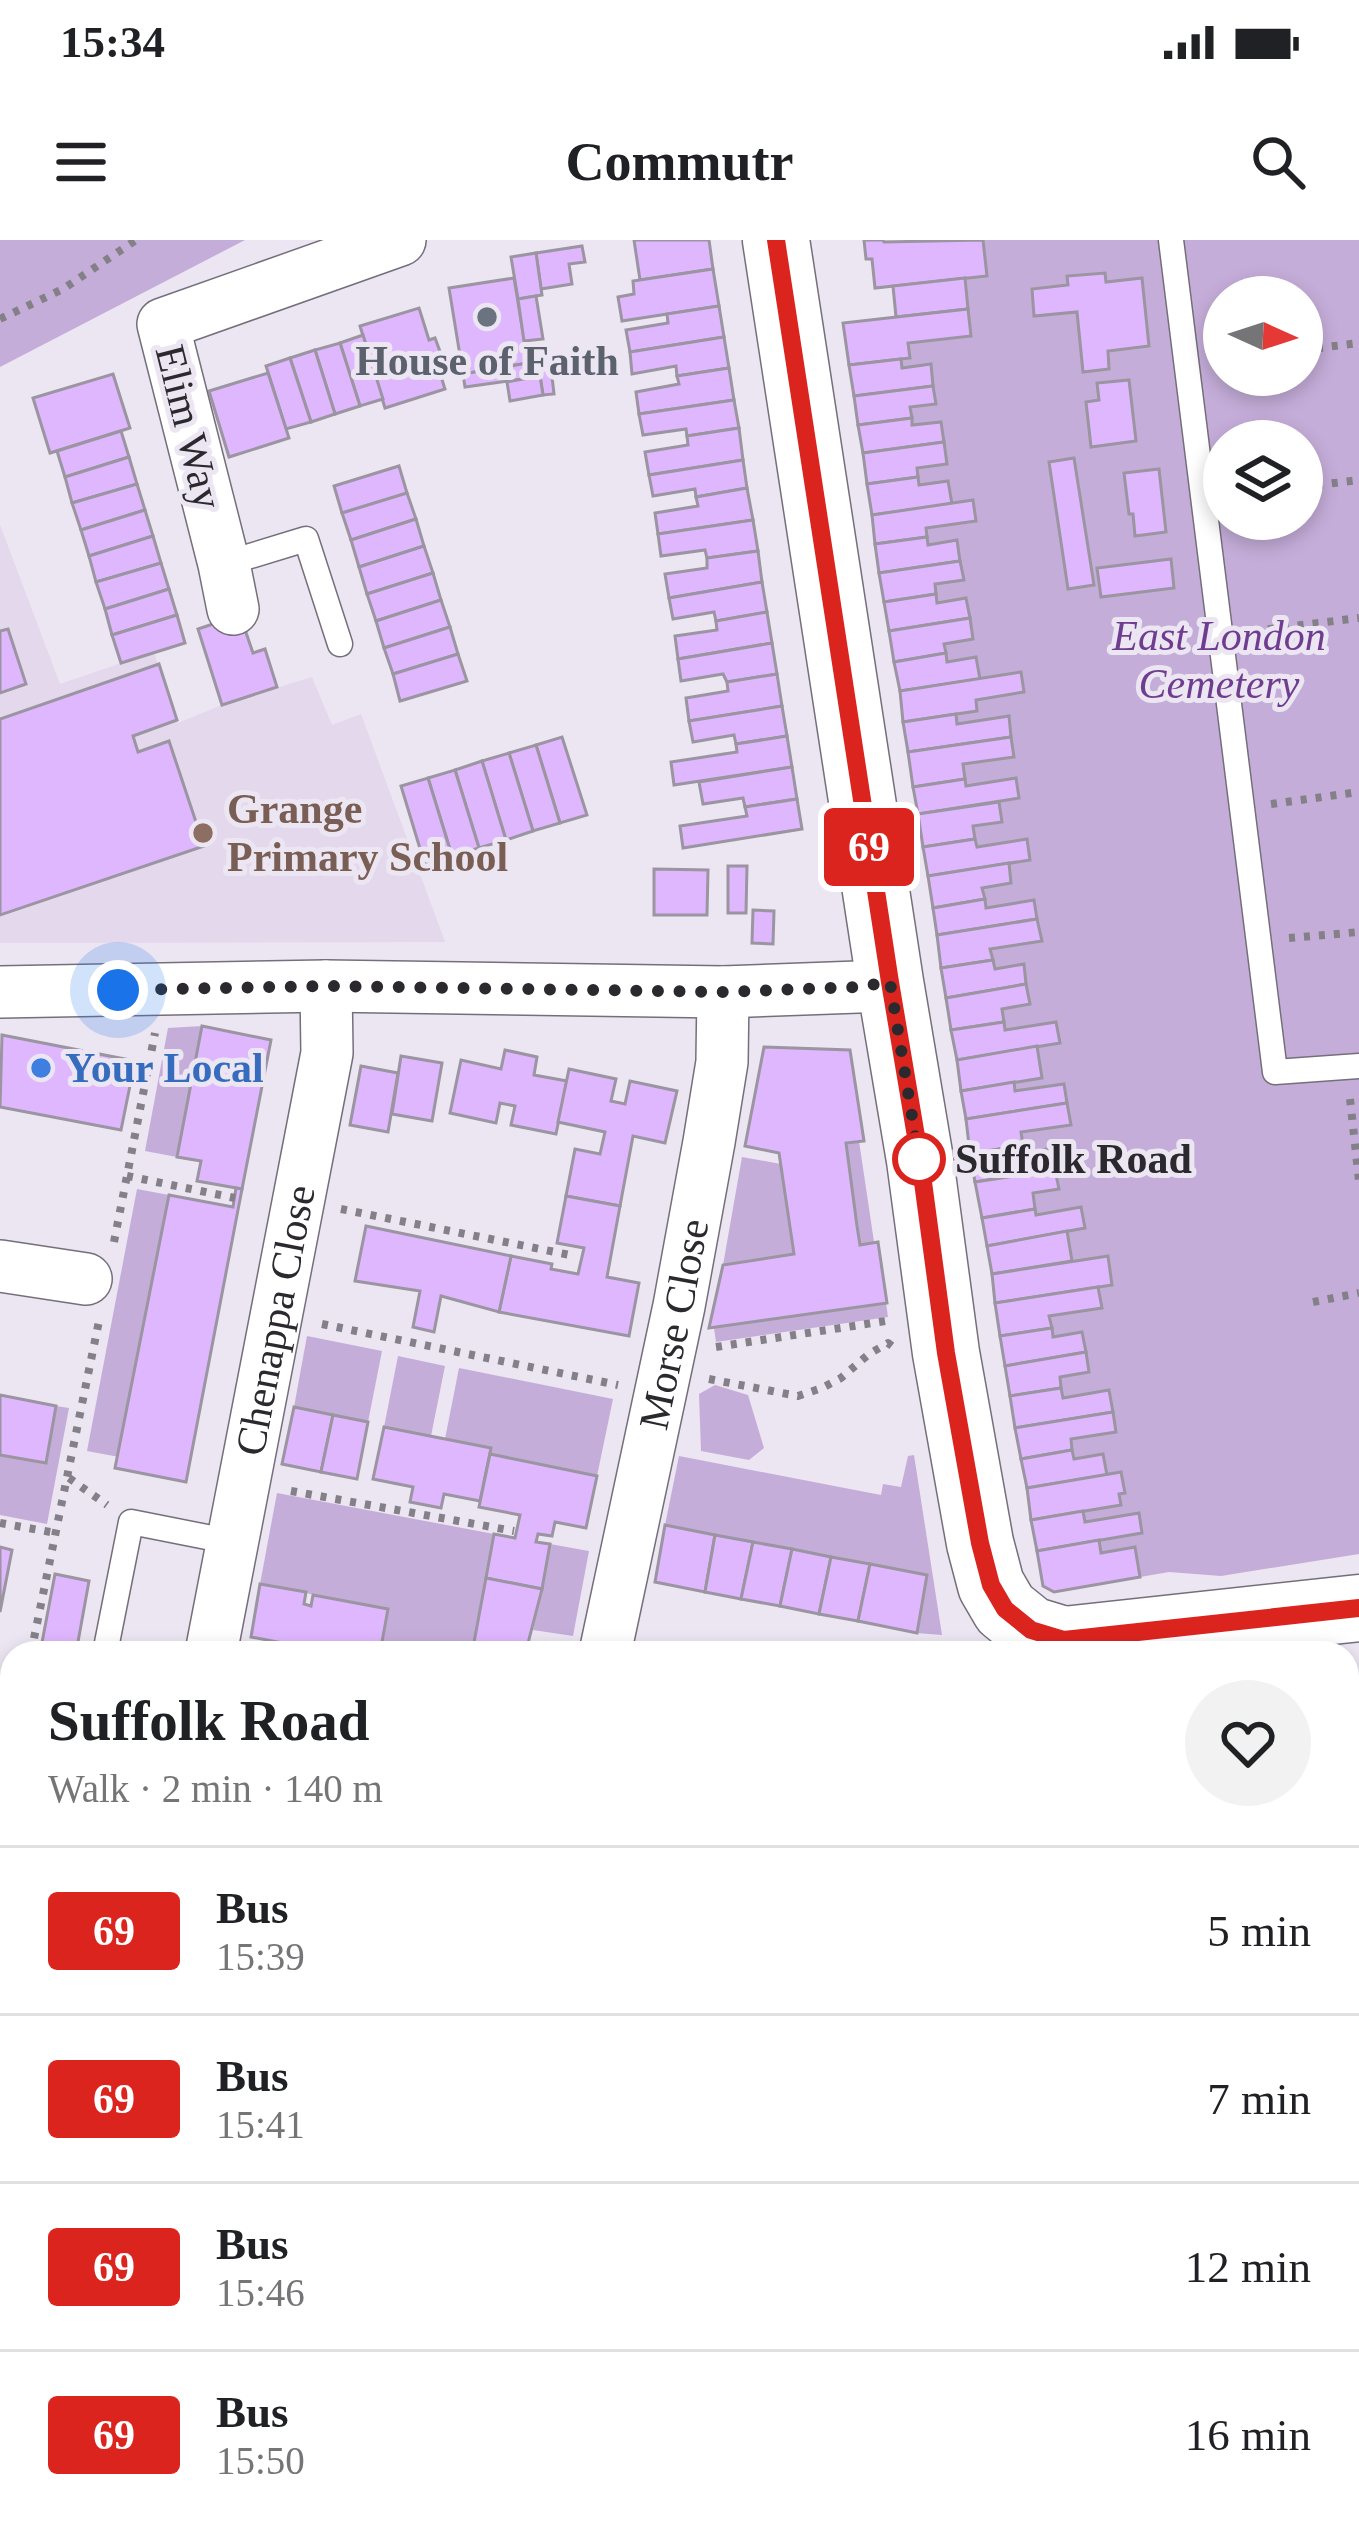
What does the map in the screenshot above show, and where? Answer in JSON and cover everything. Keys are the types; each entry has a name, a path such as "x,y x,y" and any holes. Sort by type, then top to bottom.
{"street":[{"name":"Elim Way","path":"229,586 163,324 400,240"},
{"path":"776,240 943,1333 997,1631 1031,1630 1064,1640 1359,1608"},
{"path":"0,992 326,986 723,992 890,982"},
{"name":"Chenappa Close","path":"213,1641 327,1053 326,986"},
{"name":"Morse Close","path":"608,1641 665,1373 722,1062 723,992"},
{"path":"0,1266 86,1280"}],"lane":[{"path":"1171,240 1275,1072 1353,1067"},
{"name":"Elim Way","path":"229,586 306,538 340,644"},
{"path":"107,1641 131,1522 232,1542"}],"path":[{"path":"0,320 63,289 136,240"},
{"path":"1323,347 1359,343"},
{"path":"1323,484 1359,480"},
{"path":"1221,636 1359,618"},
{"path":"1242,808 1359,792"},
{"path":"1259,941 1359,932"},
{"path":"1353,1067 1359,1181"},
{"path":"127,1176 235,1198"},
{"path":"298,1199 570,1255"},
{"path":"1313,1302 1359,1293"},
{"path":"277,1315 797,1396 841,1378 888,1343 898,1350 943,1333"},
{"path":"665,1373 943,1333"},
{"path":"244,1482 514,1532"},
{"path":"0,1523 56,1533"}],"shaded area":[{"name":"Grange Primary School","path":"0,525 60,684 154,652 178,723 312,677 332,725 361,714 445,942 0,943"}],"green space":[{"path":"0,240 245,240 0,367"},
{"name":"East London Cemetery","path":"983,240 1359,240 1359,1554 1221,1576 1169,1572 1140,1577 1135,1548 1101,1553 1099,1540 1142,1533 1139,1513 1085,1522 1083,1511 1121,1504 1119,1494 1125,1492 1121,1473 1107,1475 1103,1454 1074,1459 1071,1439 1115,1432 1108,1390 1063,1398 1060,1377 1089,1371 1082,1333 1053,1337 1049,1316 1101,1308 1098,1287 1112,1284 1108,1257 1072,1261 1067,1231 1085,1228 1080,1207 1036,1215 1033,1193 1059,1188 1053,1149 1024,1153 1021,1132 1071,1124 1064,1084 1015,1091 1014,1082 1037,1046 1059,1043 1056,1023 1005,1030 1002,1009 1030,1004 1024,965 995,969 990,949 1037,919 1034,900 986,908 982,888 1011,883 1009,863 1030,860 1027,840 977,847 973,826 1002,821 999,802 1019,798 1016,779 966,786 963,764 1014,756 1009,717 957,724 956,714 977,711 976,700 1024,691 1020,673 980,679 976,657 947,662 944,644 973,638 966,599 937,603 935,584 963,580 957,541 928,545 926,528 975,521 973,501 952,504 919,485 917,468 947,463 941,422 912,425 910,407 936,403 931,365 902,368 901,359 910,358 908,343 971,335 965,278 987,275"},
{"path":"202,1026 177,1157 145,1151 168,1028"},
{"path":"859,1141 874,1242 860,1245 846,1143"},
{"path":"742,1157 781,1164 794,1254 723,1265"},
{"path":"137,1189 169,1195 119,1457 87,1451"},
{"path":"886,1303 888,1317 716,1342 714,1328"},
{"path":"307,1336 382,1351 368,1422 294,1407"},
{"path":"398,1356 445,1366 431,1436 384,1427"},
{"path":"459,1368 613,1399 597,1476 490,1454 491,1448 445,1439"},
{"path":"715,1385 748,1395 764,1448 749,1460 701,1451 699,1394"},
{"path":"56,1406 69,1408 47,1524 0,1515 0,1455 45,1463"},
{"path":"914,1455 942,1635 917,1633 927,1575 665,1525 679,1456 881,1495 883,1484 901,1487 908,1456"},
{"path":"277,1493 494,1534 474,1641 382,1641 387,1609 260,1584"},
{"path":"550,1544 589,1551 573,1636 533,1630"}],"building":[{"path":"634,240 709,240 713,269 640,280"},
{"path":"864,240 983,240 987,276 875,288"},
{"path":"582,246 585,262 569,264 572,284 541,289 536,253"},
{"path":"536,253 542,295 518,299 511,257"},
{"path":"713,269 719,306 622,321 618,297 634,294 633,281"},
{"path":"1105,273 1106,282 1142,278 1149,346 1108,351 1109,369 1083,372 1077,312 1034,316 1032,289 1068,285 1067,276"},
{"path":"514,278 528,363 463,374 449,288"},
{"path":"965,278 968,309 896,317 893,286"},
{"path":"536,296 543,339 524,341 518,299"},
{"path":"719,306 724,337 630,352 626,330 668,323 667,314"},
{"path":"419,308 429,340 435,338 445,365 438,367 445,389 385,408 360,326"},
{"path":"968,309 971,336 908,343 910,358 849,365 843,323"},
{"path":"363,335 383,399 360,406 340,343"},
{"path":"724,337 729,368 677,376 676,366 632,374 630,352"},
{"path":"340,343 360,406 335,414 315,350"},
{"path":"315,350 335,414 311,422 290,358"},
{"path":"290,358 311,422 286,429 266,366"},
{"path":"550,359 554,394 543,395 540,376 530,378 528,363"},
{"path":"901,359 902,368 931,364 933,386 854,396 849,365"},
{"path":"528,363 530,378 465,387 463,374"},
{"path":"729,368 734,400 639,414 636,392 679,384 677,376"},
{"path":"268,373 289,438 229,457 209,391"},
{"path":"113,374 130,428 50,453 33,398"},
{"path":"540,376 543,395 510,401 507,382"},
{"path":"1129,380 1136,441 1091,447 1086,402 1099,400 1097,383"},
{"path":"933,386 936,404 910,407 912,418 858,425 854,396"},
{"path":"734,400 739,428 687,436 686,429 643,435 639,414"},
{"path":"912,418 912,425 941,422 944,442 863,453 858,425"},
{"path":"739,428 743,460 649,475 645,452 688,445 687,436"},
{"path":"121,431 129,457 65,477 57,451"},
{"path":"944,442 947,464 917,468 918,477 867,484 863,453"},
{"path":"129,457 137,484 72,503 65,477"},
{"path":"1074,458 1094,585 1068,589 1049,462"},
{"path":"743,460 747,488 696,497 695,489 653,496 649,475"},
{"path":"399,466 407,493 342,513 334,486"},
{"path":"1159,469 1166,532 1135,536 1124,473"},
{"path":"918,477 919,485 948,481 952,504 872,515 867,484"},
{"path":"137,484 145,510 81,530 72,503"},
{"path":"747,488 753,520 658,534 655,513 698,506 696,497"},
{"path":"407,493 416,519 351,540 342,513"},
{"path":"973,500 976,521 926,528 927,537 875,544 872,515"},
{"path":"145,510 153,536 89,556 81,530"},
{"path":"416,519 424,546 359,567 351,540"},
{"path":"753,520 758,551 707,558 705,550 661,556 658,534"},
{"path":"153,536 161,563 96,582 89,556"},
{"path":"927,537 928,545 957,540 960,561 879,573 875,544"},
{"path":"424,546 433,573 367,594 359,567"},
{"path":"758,551 762,582 669,598 665,574 707,568 707,558"},
{"path":"1171,559 1174,588 1101,597 1097,568"},
{"path":"960,561 964,580 935,584 936,594 884,602 879,573"},
{"path":"161,563 169,589 105,609 96,582"},
{"path":"433,573 441,600 376,621 367,594"},
{"path":"762,582 767,612 716,621 714,612 673,619 669,598"},
{"path":"169,589 177,615 112,635 105,609"},
{"path":"936,594 937,603 966,598 970,618 889,631 884,602"},
{"path":"441,600 450,627 384,648 376,621"},
{"path":"767,612 772,643 678,659 675,636 717,630 716,621"},
{"path":"177,615 185,643 121,663 112,635"},
{"path":"240,615 253,653 265,649 277,687 222,705 198,629"},
{"path":"970,618 973,639 944,644 946,653 894,662 889,631"},
{"path":"450,627 458,654 393,674 384,648"},
{"path":"8,629 26,684 0,693 0,631"},
{"path":"772,643 777,674 727,682 723,674 681,681 678,659"},
{"path":"946,653 947,662 976,657 980,679 900,691 894,662"},
{"path":"458,654 467,681 400,701 393,674"},
{"path":"159,664 177,720 133,736 138,752 169,741 204,846 0,915 0,719"},
{"path":"1021,672 1024,692 976,700 977,711 903,722 900,691"},
{"path":"777,674 782,706 689,721 686,698 728,691 727,682"},
{"path":"782,706 787,736 736,744 734,735 693,742 689,721"},
{"path":"956,714 957,724 1009,716 1011,737 908,752 903,722"},
{"path":"787,736 792,767 674,785 671,762 737,752 736,744"},
{"path":"562,737 587,815 560,823 536,745"},
{"path":"1011,737 1014,757 963,764 965,779 913,787 908,752"},
{"path":"536,745 560,823 533,831 509,753"},
{"path":"509,753 533,831 506,840 482,761"},
{"path":"482,761 506,840 479,848 455,770"},
{"path":"792,767 797,799 745,807 743,798 703,804 699,782"},
{"path":"455,770 479,848 452,856 428,778"},
{"path":"428,778 452,856 425,865 401,786"},
{"path":"1016,778 1019,798 918,814 913,787 965,779 966,786"},
{"path":"797,799 802,829 683,848 680,826 747,816 745,807"},
{"path":"999,802 1002,822 973,826 975,839 923,847 918,814"},
{"path":"975,839 977,847 1027,839 1030,860 928,876 923,847"},
{"path":"1009,863 1011,883 982,888 985,899 933,908 928,876"},
{"path":"728,866 747,866 746,913 728,913"},
{"path":"654,869 708,870 707,915 654,915"},
{"path":"985,899 986,908 1034,900 1037,919 937,935 933,908"},
{"path":"753,910 774,911 773,944 752,943"},
{"path":"1037,919 1042,941 990,949 993,960 941,968 937,935"},
{"path":"993,960 995,969 1024,964 1026,984 946,998 941,968"},
{"path":"1026,984 1030,1004 1002,1009 1004,1022 951,1030 946,998"},
{"path":"1004,1022 1005,1030 1056,1022 1060,1043 957,1060 951,1030"},
{"path":"202,1026 271,1040 242,1189 197,1181 201,1161 177,1157"},
{"path":"2,1035 135,1061 121,1130 0,1107"},
{"path":"1037,1046 1042,1078 961,1091 957,1060"},
{"path":"764,1047 850,1050 864,1141 846,1143 857,1226 860,1245 878,1242 887,1303 709,1328 723,1265 794,1254 779,1153 745,1146"},
{"path":"505,1050 537,1057 534,1075 567,1081 556,1134 511,1125 515,1106 500,1103 496,1123 450,1113 461,1060 501,1069"},
{"path":"401,1056 442,1063 432,1121 392,1114"},
{"path":"361,1066 398,1073 388,1132 350,1125"},
{"path":"569,1069 616,1079 611,1101 625,1104 630,1081 677,1091 665,1143 633,1136 620,1206 566,1196 575,1149 600,1154 605,1132 558,1122"},
{"path":"1014,1082 1015,1091 1064,1084 1067,1103 966,1119 961,1091"},
{"path":"1067,1103 1071,1125 1021,1132 1023,1145 970,1154 966,1119"},
{"path":"1023,1145 1024,1153 1053,1148 1055,1170 975,1182 970,1154"},
{"path":"1055,1170 1059,1189 1033,1193 1035,1209 982,1218 975,1182"},
{"path":"236,1188 242,1189 186,1482 115,1468 169,1195 233,1207"},
{"path":"566,1196 620,1206 607,1277 639,1283 629,1336 499,1312 511,1256 578,1274 584,1248 557,1243"},
{"path":"1081,1207 1085,1228 987,1246 982,1218"},
{"path":"366,1226 511,1256 499,1312 441,1296 434,1332 413,1327 420,1291 355,1281"},
{"path":"1067,1231 1072,1261 992,1274 987,1246"},
{"path":"1108,1256 1112,1285 995,1303 992,1274"},
{"path":"1098,1287 1102,1308 1049,1316 1052,1328 1000,1336 995,1303"},
{"path":"1052,1328 1053,1337 1082,1332 1086,1352 1005,1366 1000,1336"},
{"path":"1086,1352 1089,1372 1060,1377 1061,1388 1010,1396 1005,1366"},
{"path":"1061,1388 1063,1398 1109,1390 1113,1412 1015,1428 1010,1396"},
{"path":"0,1395 56,1406 46,1463 0,1455"},
{"path":"294,1407 333,1415 321,1472 282,1464"},
{"path":"1113,1412 1116,1432 1071,1439 1072,1450 1021,1459 1015,1428"},
{"path":"333,1415 368,1422 357,1479 321,1472"},
{"path":"384,1427 491,1448 480,1501 444,1494 441,1508 410,1502 413,1487 373,1479"},
{"path":"1072,1450 1074,1459 1103,1454 1107,1475 1027,1488 1021,1459"},
{"path":"490,1454 597,1476 586,1528 555,1522 552,1536 538,1534 536,1542 550,1544 542,1589 486,1578 494,1534 515,1538 520,1515 479,1507"},
{"path":"1121,1472 1125,1493 1119,1494 1121,1505 1031,1520 1027,1488"},
{"path":"1083,1511 1085,1522 1139,1513 1142,1533 1037,1551 1031,1520"},
{"path":"665,1525 715,1535 705,1592 655,1582"},
{"path":"715,1535 753,1542 741,1599 705,1592"},
{"path":"1099,1540 1101,1553 1135,1547 1140,1577 1054,1592 1043,1586 1037,1551"},
{"path":"753,1542 792,1549 780,1606 741,1599"},
{"path":"0,1547 12,1550 0,1612"},
{"path":"792,1549 831,1557 819,1614 780,1606"},
{"path":"831,1557 870,1564 858,1621 819,1614"},
{"path":"870,1564 927,1575 917,1633 858,1621"},
{"path":"55,1574 89,1581 78,1641 42,1641"},
{"path":"486,1578 542,1589 529,1641 474,1641"},
{"path":"260,1584 306,1592 304,1604 311,1606 313,1595 388,1609 382,1641 251,1637"}],"bus line":[{"name":"69","path":"776,240 946,1353 991,1585 1005,1609 1031,1630 1064,1640 1359,1608"}],"place":[{"name":"House of Faith","path":"487,317"},
{"name":"Grange Primary School","path":"203,833"},
{"name":"Your Local","path":"41,1068"},
{"name":"Suffolk Road","path":"919,1159"}],"route":[{"path":"118,990 326,986 723,992 890,982 919,1159"}]}
